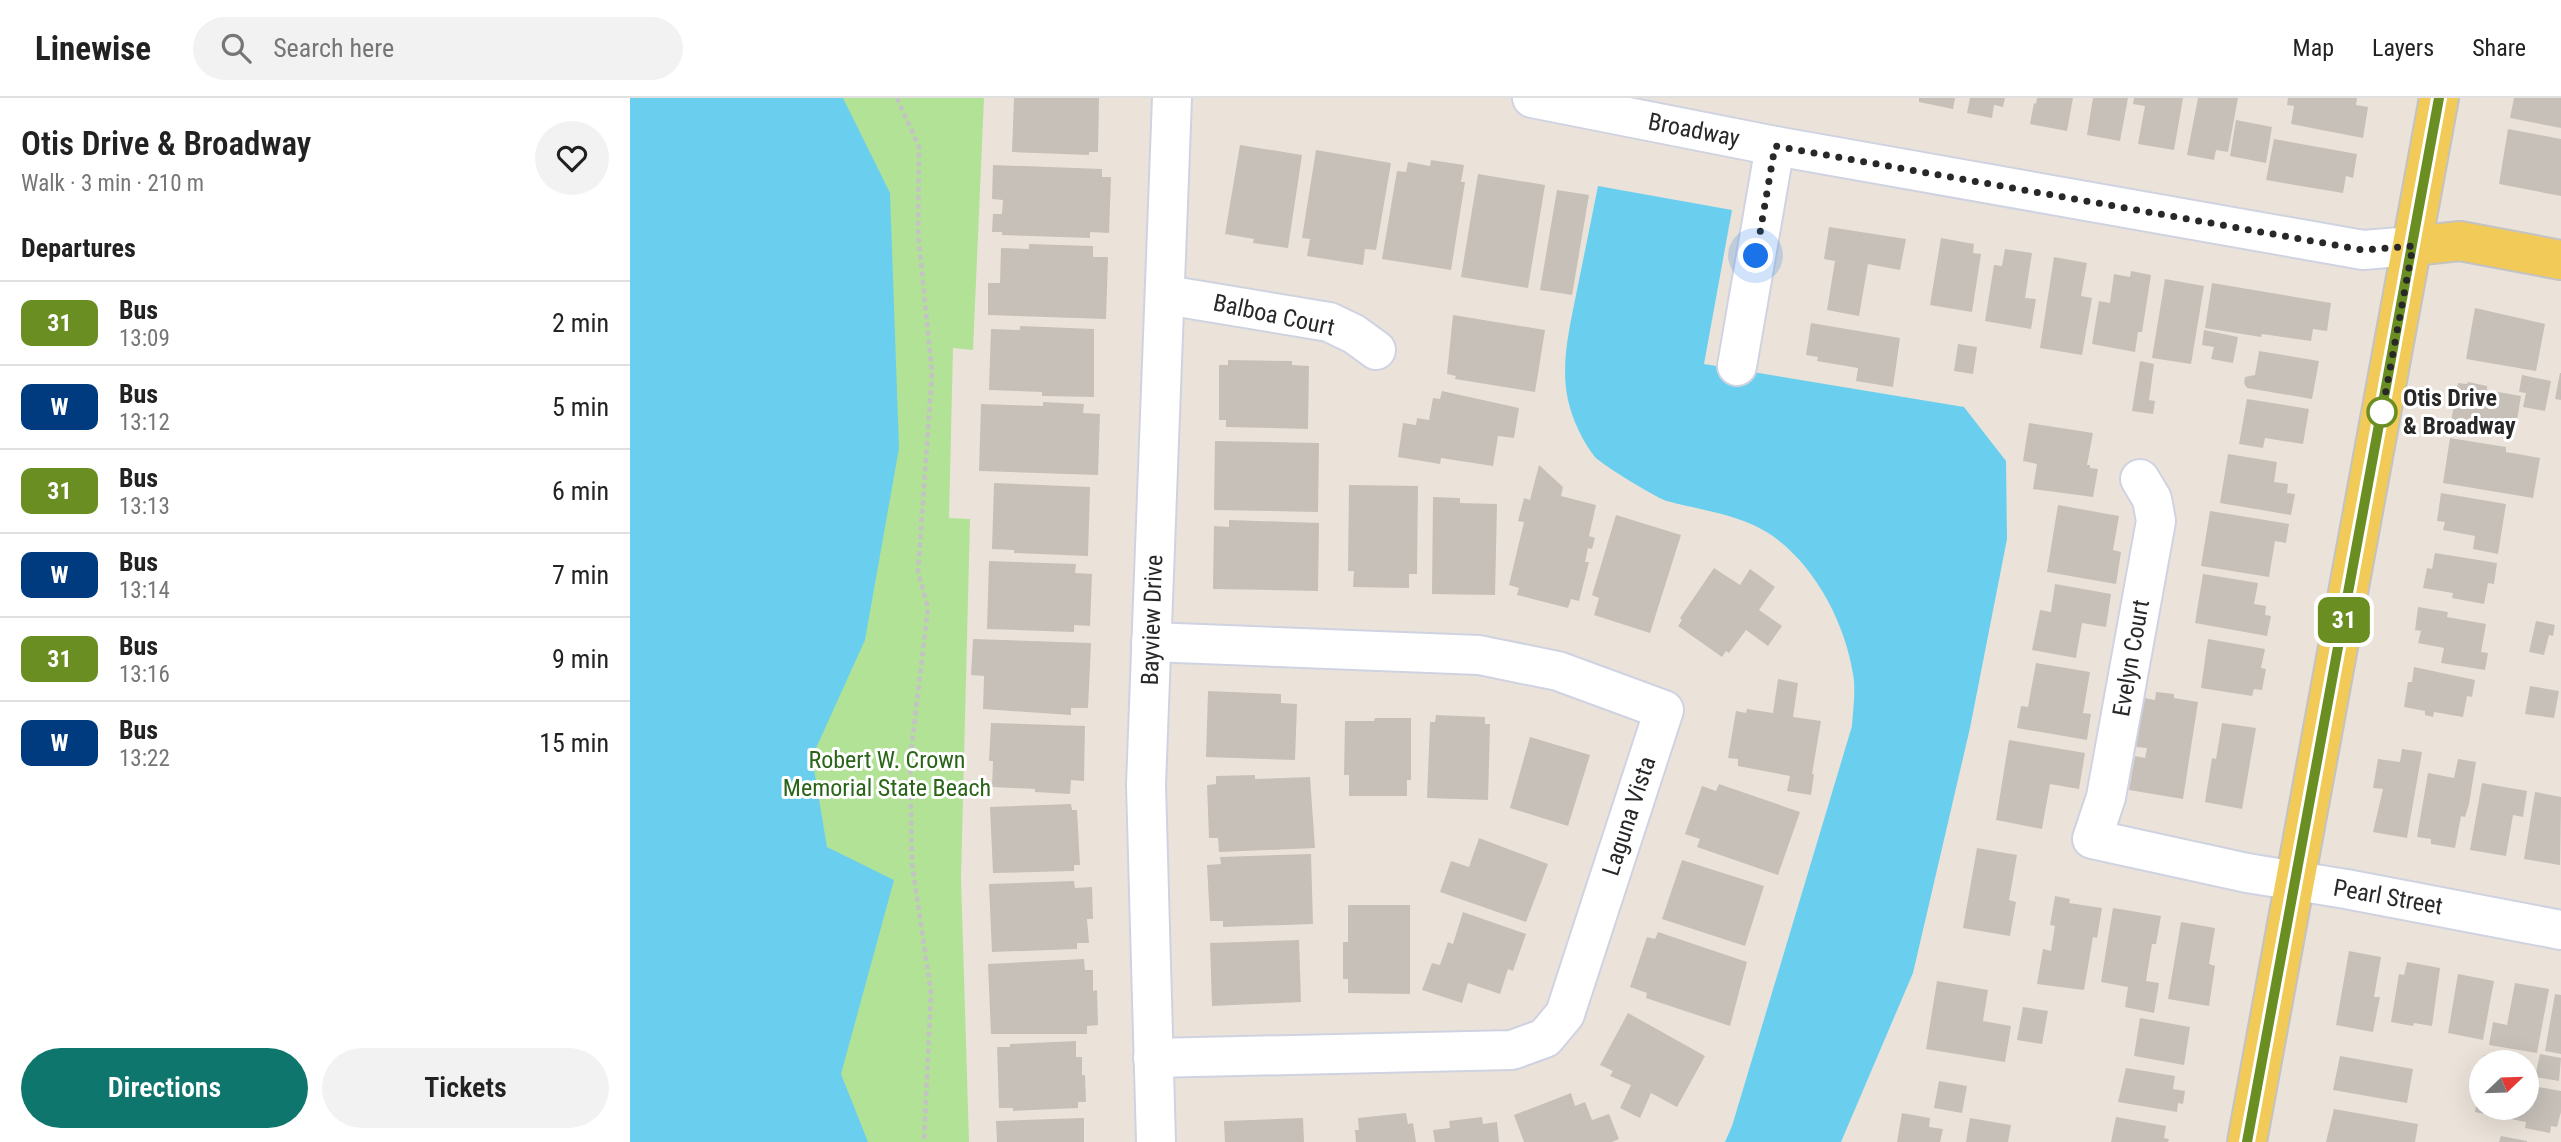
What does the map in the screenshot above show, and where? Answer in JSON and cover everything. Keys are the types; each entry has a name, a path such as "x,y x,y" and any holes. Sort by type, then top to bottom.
{"main road":[{"path":"2247,1142 2439,98"},
{"name":"Broadway","path":"2413,246 2459,241 2561,260"}],"street":[{"name":"Bayview Drive","path":"1156,1142 1146,785 1172,98"},
{"name":"Broadway","path":"1532,98 1775,146 2363,250 2413,246"},
{"path":"1737,366 1775,146"},
{"name":"Balboa Court","path":"1166,295 1329,322 1354,334 1376,350"},
{"name":"Evelyn Court","path":"2092,839 2106,797 2156,521 2152,499 2140,479"},
{"name":"Laguna Vista","path":"1151,642 1479,656 1558,671 1664,709 1565,1014 1545,1038 1512,1050 1153,1058"},
{"name":"Pearl Street","path":"2092,839 2246,873 2561,930"}],"path":[{"path":"897,98 919,147 918,233 932,373 918,572 928,608 910,760 912,864 931,992 924,1142"}],"green space":[{"name":"Robert W. Crown Memorial State Beach","path":"630,98 984,98 973,350 953,348 949,518 970,519 961,878 969,1142 630,1142"}],"water":[{"path":"630,98 843,98 890,193 899,448 865,640 812,757 827,847 894,880 841,1074 868,1142 630,1142"},
{"path":"1598,186 1732,210 1704,364 1964,407 2006,461 2007,539 1970,728 1913,973 1841,1142 1725,1142 1852,726 1854,686 1849,654 1834,612 1823,592 1796,556 1780,542 1752,524 1716,512 1667,501 1653,494 1599,461 1582,437 1568,400 1565,359"}],"building":[{"path":"1014,98 1099,98 1098,152 1089,152 1089,155 1012,152"},
{"path":"1919,98 1955,98 1953,109 1919,102"},
{"path":"1970,98 2005,98 2003,107 1994,105 1992,118 1967,113"},
{"path":"2037,98 2073,98 2067,131 2030,124"},
{"path":"2093,98 2128,98 2120,141 2087,135"},
{"path":"2134,98 2183,98 2174,150 2138,144 2145,106 2133,104"},
{"path":"2198,98 2238,98 2228,152 2216,150 2214,160 2187,155"},
{"path":"2288,98 2357,98 2356,105 2368,107 2363,138 2291,124 2294,106 2287,105"},
{"path":"2514,98 2561,98 2561,128 2510,118"},
{"path":"2236,120 2272,127 2266,163 2230,156"},
{"path":"2508,129 2561,139 2561,196 2499,184"},
{"path":"2274,139 2357,154 2353,178 2346,176 2343,193 2266,180"},
{"path":"1240,145 1302,155 1288,248 1253,243 1254,239 1225,234"},
{"path":"1316,150 1391,163 1376,250 1365,249 1363,265 1307,256 1310,239 1302,238"},
{"path":"1431,160 1464,165 1461,182 1465,182 1451,270 1382,259 1397,171 1406,172 1408,162 1430,166"},
{"path":"993,165 1102,169 1102,177 1111,177 1109,233 1090,232 1090,238 1002,235 1002,232 992,232 993,214 1002,214 1003,200 992,199"},
{"path":"1478,174 1545,185 1528,288 1461,277"},
{"path":"1557,190 1589,195 1572,295 1540,290"},
{"path":"1829,227 1906,239 1900,270 1868,264 1859,316 1827,310 1835,261 1824,259"},
{"path":"1941,238 1974,244 1973,253 1981,254 1972,312 1930,305"},
{"path":"1029,244 1093,246 1093,257 1108,257 1106,319 988,315 988,283 1000,283 1001,248 1029,249"},
{"path":"2005,249 2032,253 2025,298 2036,299 2031,329 1985,321 1994,265 2002,266"},
{"path":"2054,257 2087,263 2081,296 2092,298 2082,355 2040,348"},
{"path":"2131,271 2151,275 2142,332 2138,332 2135,352 2092,344 2099,301 2110,303 2114,274 2130,277"},
{"path":"2165,279 2204,286 2191,364 2152,358"},
{"path":"2212,283 2331,303 2327,331 2313,329 2311,341 2262,334 2261,337 2205,328"},
{"path":"2475,308 2545,324 2536,371 2466,359"},
{"path":"1453,315 1545,330 1535,392 1455,379 1456,376 1447,374"},
{"path":"1811,323 1900,338 1893,387 1856,381 1858,368 1817,361 1818,357 1806,355"},
{"path":"1020,326 1094,329 1094,397 1042,396 1042,392 989,390 991,329 1020,330"},
{"path":"2204,330 2238,337 2233,363 2211,359 2214,347 2202,345"},
{"path":"1958,344 1977,347 1973,374 1954,371"},
{"path":"2259,351 2319,361 2312,399 2247,388 2245,377 2255,375"},
{"path":"1228,360 1292,361 1292,365 1309,366 1308,429 1226,427 1226,420 1219,420 1219,365 1228,365"},
{"path":"2140,361 2154,364 2149,400 2155,401 2153,414 2132,411"},
{"path":"2561,373 2561,400 2555,399"},
{"path":"2522,375 2551,381 2545,411 2523,407 2526,393 2519,392"},
{"path":"2458,383 2487,386 2487,390 2521,396 2514,438 2450,427"},
{"path":"1442,391 1519,408 1514,438 1498,436 1493,466 1441,458 1440,464 1398,457 1403,423 1416,425 1417,418 1429,420 1433,398 1440,399"},
{"path":"2247,399 2309,409 2303,444 2265,438 2263,448 2239,444"},
{"path":"1043,402 1084,404 1083,413 1100,414 1098,475 979,471 981,404 1043,406"},
{"path":"2029,423 2093,433 2087,465 2098,469 2093,497 2033,489 2037,464 2023,461"},
{"path":"2450,438 2506,447 2506,452 2540,458 2533,498 2443,483"},
{"path":"1215,441 1319,443 1318,512 1214,510"},
{"path":"2228,454 2277,462 2274,482 2288,484 2287,493 2295,494 2291,515 2220,503"},
{"path":"1539,465 1563,487 1561,496 1596,505 1589,536 1595,538 1592,549 1588,548 1585,562 1589,562 1579,601 1571,599 1568,608 1517,595 1519,588 1509,585 1524,522 1518,521 1524,498 1530,500"},
{"path":"994,483 1090,487 1088,556 1014,553 1014,550 992,549"},
{"path":"1349,485 1418,486 1417,574 1409,574 1409,588 1353,587 1354,571 1348,571"},
{"path":"2441,493 2506,504 2498,554 2473,549 2475,536 2443,530 2445,522 2437,521"},
{"path":"1433,497 1460,498 1460,503 1497,504 1495,595 1432,594"},
{"path":"2058,505 2119,516 2113,550 2121,552 2116,584 2047,572"},
{"path":"2210,511 2289,524 2286,543 2275,541 2269,577 2201,566"},
{"path":"1616,515 1681,535 1650,633 1594,615 1599,598 1592,595"},
{"path":"1229,520 1319,523 1318,591 1213,589 1214,526 1229,527"},
{"path":"2435,553 2497,563 2494,584 2488,583 2484,604 2452,598 2453,593 2423,588 2427,568 2432,569"},
{"path":"989,561 1076,564 1075,573 1092,574 1090,626 1074,625 1074,632 987,629"},
{"path":"1714,568 1740,585 1750,569 1775,587 1759,610 1782,626 1768,646 1746,630 1729,653 1726,651 1722,657 1678,626 1682,620 1680,618"},
{"path":"2203,574 2258,583 2254,604 2266,606 2265,615 2271,616 2267,636 2195,623"},
{"path":"2055,584 2111,594 2106,627 2082,623 2076,658 2032,650 2040,610 2051,612"},
{"path":"2418,607 2448,612 2447,617 2486,624 2481,652 2488,653 2485,670 2441,663 2444,648 2418,643 2421,631 2415,630"},
{"path":"2536,621 2555,625 2553,636 2549,635 2544,655 2529,652"},
{"path":"973,639 1091,643 1088,708 1071,708 1071,715 983,709 984,676 971,675"},
{"path":"2208,639 2265,649 2261,668 2266,669 2262,690 2254,689 2252,696 2201,688"},
{"path":"2036,663 2090,672 2083,713 2091,714 2087,740 2017,728 2021,706 2028,707"},
{"path":"2414,667 2475,680 2472,697 2467,696 2463,717 2434,712 2433,717 2425,715 2425,711 2404,707 2408,682 2412,682"},
{"path":"1778,679 1798,683 1793,717 1821,721 1811,795 1787,791 1790,776 1738,766 1738,759 1728,758 1736,711 1746,713 1747,709 1773,713"},
{"path":"2530,686 2559,691 2554,718 2525,714"},
{"path":"1208,691 1281,694 1281,703 1297,704 1295,760 1206,757"},
{"path":"2156,692 2174,694 2174,698 2198,702 2183,799 2129,790 2135,756 2145,758 2147,748 2136,747 2144,698 2155,700"},
{"path":"1436,715 1485,717 1485,724 1490,724 1488,800 1427,798 1430,722 1435,722"},
{"path":"1375,718 1411,718 1411,780 1407,780 1407,796 1349,796 1349,775 1344,775 1345,721 1374,721"},
{"path":"991,723 1085,726 1084,781 1071,780 1070,794 992,787 993,761 989,761"},
{"path":"2222,723 2256,728 2242,809 2205,802 2212,758 2216,759"},
{"path":"1530,737 1590,755 1568,826 1510,808"},
{"path":"2009,740 2085,753 2079,789 2050,784 2042,829 1996,820"},
{"path":"2402,749 2422,752 2407,838 2373,832 2383,789 2373,788 2378,759 2400,762"},
{"path":"2458,759 2476,762 2465,817 2461,816 2455,848 2431,844 2431,839 2417,837 2428,773 2454,778"},
{"path":"1255,775 1255,779 1310,777 1315,848 1219,852 1218,838 1209,838 1207,785 1216,784 1216,776"},
{"path":"2482,783 2527,791 2523,817 2513,815 2506,856 2470,850"},
{"path":"1719,784 1800,812 1778,875 1697,847 1700,839 1685,834 1702,786 1716,791"},
{"path":"2535,792 2561,797 2560,865 2524,859"},
{"path":"1071,804 1072,810 1077,810 1080,865 1074,865 1074,871 993,873 990,807"},
{"path":"1479,838 1548,864 1526,922 1440,892 1451,861 1469,867"},
{"path":"1977,848 2017,855 2009,900 2016,902 2010,936 1963,928"},
{"path":"1311,854 1313,924 1223,927 1223,921 1210,921 1207,865 1221,864 1220,857"},
{"path":"1682,860 1764,886 1745,946 1662,919"},
{"path":"1074,881 1075,888 1092,887 1093,919 1087,919 1089,943 1077,943 1077,949 992,952 989,884"},
{"path":"2055,896 2070,899 2069,903 2102,908 2097,938 2093,937 2084,990 2037,984 2043,949 2051,951 2055,926 2050,925"},
{"path":"1348,905 1410,905 1410,994 1348,993 1348,979 1343,979 1343,942 1348,942"},
{"path":"2113,908 2161,916 2156,944 2152,944 2146,981 2159,983 2154,1013 2125,1007 2128,987 2101,982"},
{"path":"1463,912 1526,934 1513,971 1508,969 1500,994 1468,983 1462,1003 1422,990 1432,963 1440,965 1448,942 1453,944"},
{"path":"2181,922 2215,928 2209,964 2215,966 2209,1006 2168,999"},
{"path":"1658,932 1747,962 1730,1026 1646,998 1647,993 1630,987 1647,937 1655,939"},
{"path":"1299,940 1301,1002 1212,1006 1210,943"},
{"path":"2349,951 2381,957 2374,997 2380,997 2373,1032 2336,1025"},
{"path":"1084,959 1085,970 1093,970 1093,991 1097,990 1098,1025 1087,1026 1087,1034 991,1034 988,964"},
{"path":"2407,962 2440,968 2432,1026 2391,1022 2399,974 2404,975"},
{"path":"2458,974 2494,981 2483,1040 2448,1033"},
{"path":"1937,981 1988,990 1983,1021 2011,1026 2005,1062 1926,1049"},
{"path":"2515,983 2549,989 2538,1050 2489,1045 2493,1022 2507,1025"},
{"path":"2555,994 2561,995 2561,1054 2545,1051"},
{"path":"2023,1007 2048,1011 2042,1044 2017,1040"},
{"path":"1628,1013 1705,1056 1677,1107 1651,1093 1640,1118 1620,1108 1631,1085 1610,1076 1613,1071 1600,1065"},
{"path":"2140,1018 2190,1027 2184,1065 2134,1056"},
{"path":"1076,1041 1076,1057 1082,1057 1082,1075 1085,1075 1086,1102 1078,1102 1078,1108 1013,1111 1013,1108 999,1108 997,1047"},
{"path":"2540,1054 2561,1058 2559,1081 2539,1078"},
{"path":"2340,1056 2413,1069 2407,1103 2333,1090"},
{"path":"2126,1068 2175,1076 2173,1089 2185,1091 2183,1104 2178,1103 2177,1112 2118,1102"},
{"path":"1939,1081 1967,1086 1962,1113 1934,1108"},
{"path":"2539,1087 2561,1091 2561,1112 2557,1127 2551,1126 2550,1133 2525,1128 2526,1122 2516,1120 2539,1120"},
{"path":"1571,1093 1575,1106 1585,1102 1592,1120 1609,1114 1619,1139 1612,1142 1524,1142 1514,1115"},
{"path":"2334,1109 2418,1124 2415,1142 2326,1142"},
{"path":"1406,1113 1408,1124 1413,1123 1416,1142 1356,1142 1358,1118"},
{"path":"1902,1113 1930,1118 1929,1127 1943,1129 1940,1142 1897,1142"},
{"path":"1482,1117 1483,1124 1497,1122 1499,1142 1435,1142 1433,1130 1450,1128 1449,1121"},
{"path":"2116,1117 2166,1126 2164,1138 2169,1139 2168,1142 2111,1142"},
{"path":"1084,1118 1084,1142 997,1142 996,1121"},
{"path":"1303,1118 1304,1142 1225,1142 1224,1121"},
{"path":"1970,1118 2011,1125 2008,1142 1966,1142"},
{"path":"2501,1136 2527,1141 2527,1142 2499,1142"}],"bus line":[{"name":"31","path":"2247,1142 2439,98"}],"place":[{"name":"Otis Drive & Broadway","path":"2382,412"}],"route":[{"path":"1756,256 1775,146 2363,250 2413,246 2382,412"}]}
